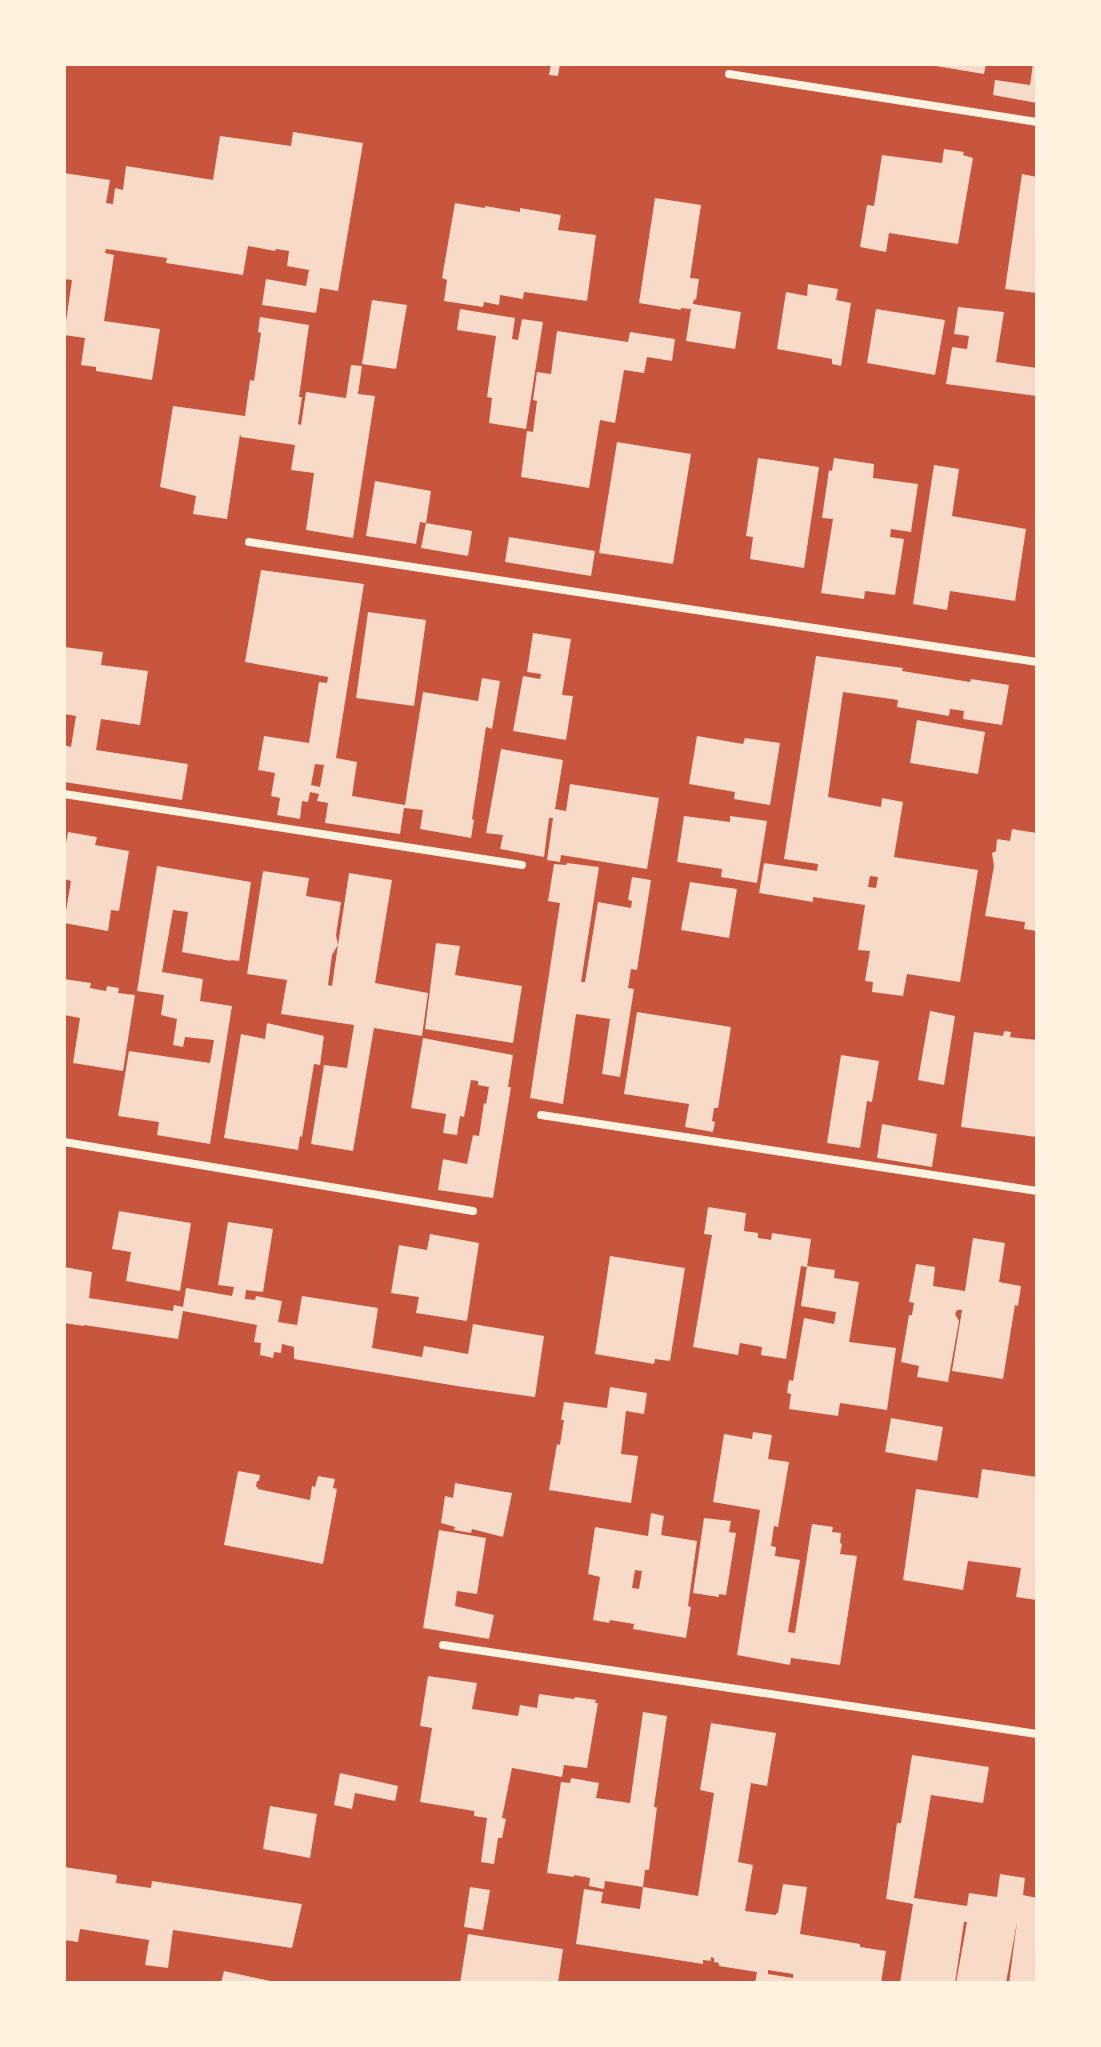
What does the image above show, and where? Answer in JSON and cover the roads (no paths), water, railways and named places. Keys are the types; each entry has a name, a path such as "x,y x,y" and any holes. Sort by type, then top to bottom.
{"street":[{"path":"729,74 1037,122"},
{"path":"249,542 1037,662"},
{"path":"64,794 522,865"},
{"path":"541,1115 1037,1191"},
{"path":"64,1142 473,1211"},
{"path":"443,1645 1037,1734"}]}
